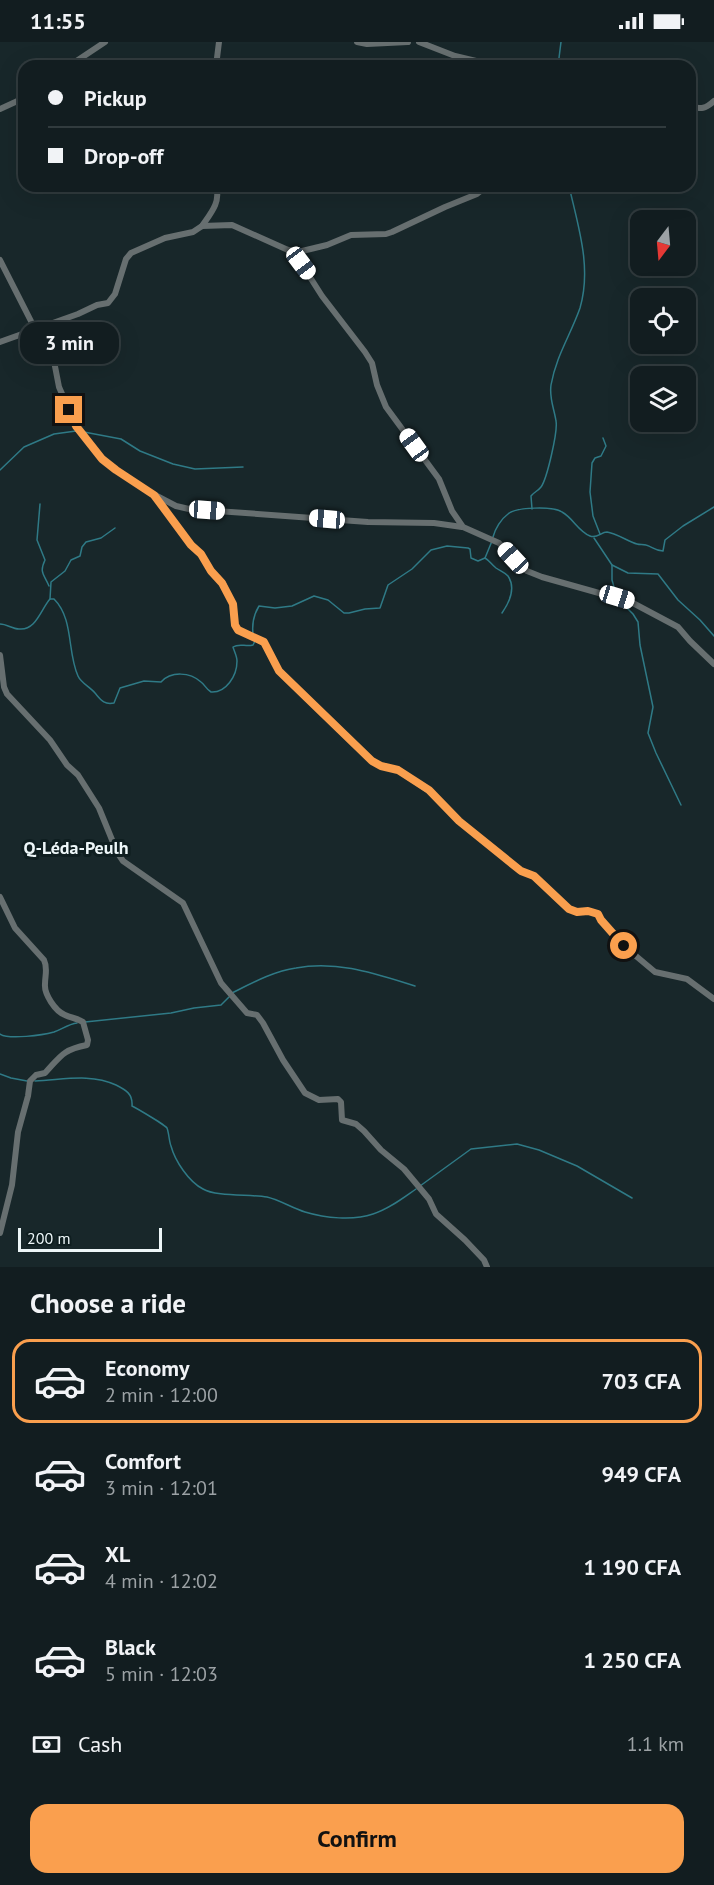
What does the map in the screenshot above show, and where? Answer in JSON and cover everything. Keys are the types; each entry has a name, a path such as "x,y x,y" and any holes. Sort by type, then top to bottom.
{"street":[{"path":"78,60 105,42"},
{"path":"217,60 219,42"},
{"path":"357,42 367,44 408,42"},
{"path":"419,42 472,60"},
{"path":"0,109 18,101"},
{"path":"696,108 707,108 714,101"},
{"path":"0,342 97,305 108,303 115,294 126,259 131,253 165,238 193,232 202,226 217,202 218,192"},
{"path":"202,226 232,225 288,250 304,252 351,235 392,232 480,192"},
{"path":"288,250 301,263 322,296 372,363 377,385 386,407 439,478 452,511 463,527"},
{"path":"0,260 35,328 53,356 59,387 76,426 102,459 154,495 176,506 189,509 368,522 434,523 463,527 499,543 527,571 631,602 678,627 714,664"},
{"path":"154,495 222,583 233,604 235,625 238,630 264,642 279,671 372,761 398,770 429,790 459,821 521,871 534,876 569,909 598,914 624,946 656,972 687,979 714,999"},
{"path":"0,655 7,694 50,740 78,775 99,808 123,861 183,903 220,982 247,1013 257,1016 263,1023 283,1060 305,1093 319,1100 338,1099 341,1102 342,1120 356,1124 381,1150 404,1169 429,1199 436,1214 465,1240 484,1260 487,1267"},
{"path":"0,897 15,927 47,966 45,992 63,1014 83,1022 88,1040 87,1045 72,1048 61,1055 45,1073 36,1075 30,1081 18,1132 12,1185 0,1233"}],"waterway":[{"path":"559,60 561,42"},
{"path":"532,509 531,496 543,482 555,434 556,421 551,394 553,374 580,308 585,277 580,231 570,192"},
{"path":"0,470 24,447 54,434 76,431"},
{"path":"84,432 121,439 140,451 173,464 195,469 243,467"},
{"path":"600,534 593,516 590,492 592,463 595,458 601,456 606,446 603,438"},
{"path":"40,504 37,540 45,560 42,568 49,586"},
{"path":"493,537 499,524 508,514 519,510 543,508 562,512 590,536 595,537 607,532 663,551 665,540 714,507"},
{"path":"50,599 51,582 65,571 71,560 80,556 86,542 101,538 115,528"},
{"path":"594,538 612,565 628,573 658,574 678,600 714,636"},
{"path":"253,634 254,620 259,606 275,608 292,606 314,596 328,600 344,613 380,608 388,585 412,569 431,550 447,546 468,548 471,558 478,561 485,558 492,541"},
{"path":"485,558 508,576 510,581 511,595 502,613"},
{"path":"612,565 612,580 616,594"},
{"path":"0,624 16,629 30,627 50,599 54,599 65,616 72,657 78,676 105,703 114,703 120,688 144,681 161,682 165,678 181,674 192,676 211,692 221,690 230,682 235,672 237,659 233,647 253,645 255,641"},
{"path":"620,601 638,622 640,645 653,707 648,733 681,805"},
{"path":"232,993 280,972 311,966 341,967 415,986"},
{"path":"85,1022 221,1005 229,997"},
{"path":"0,1034 11,1037 34,1036 54,1032 77,1023"},
{"path":"0,1074 27,1081"},
{"path":"35,1081 86,1078 106,1081 123,1089 130,1095 132,1106 167,1128 170,1144 179,1164 198,1186 209,1192 267,1197 313,1214 348,1218 379,1212 416,1189"},
{"path":"420,1186 471,1149 517,1144 539,1150 577,1166 632,1198"}],"district":[{"name":"Q-Léda-Peulh","path":"76,847"}],"route":[{"path":"69,410 76,426 102,459 154,495 191,545 201,554 211,571 222,583 233,604 235,625 238,630 264,642 279,671 325,717 372,761 398,770 429,790 459,821 521,871 534,876 569,909 598,914 624,946"}]}
